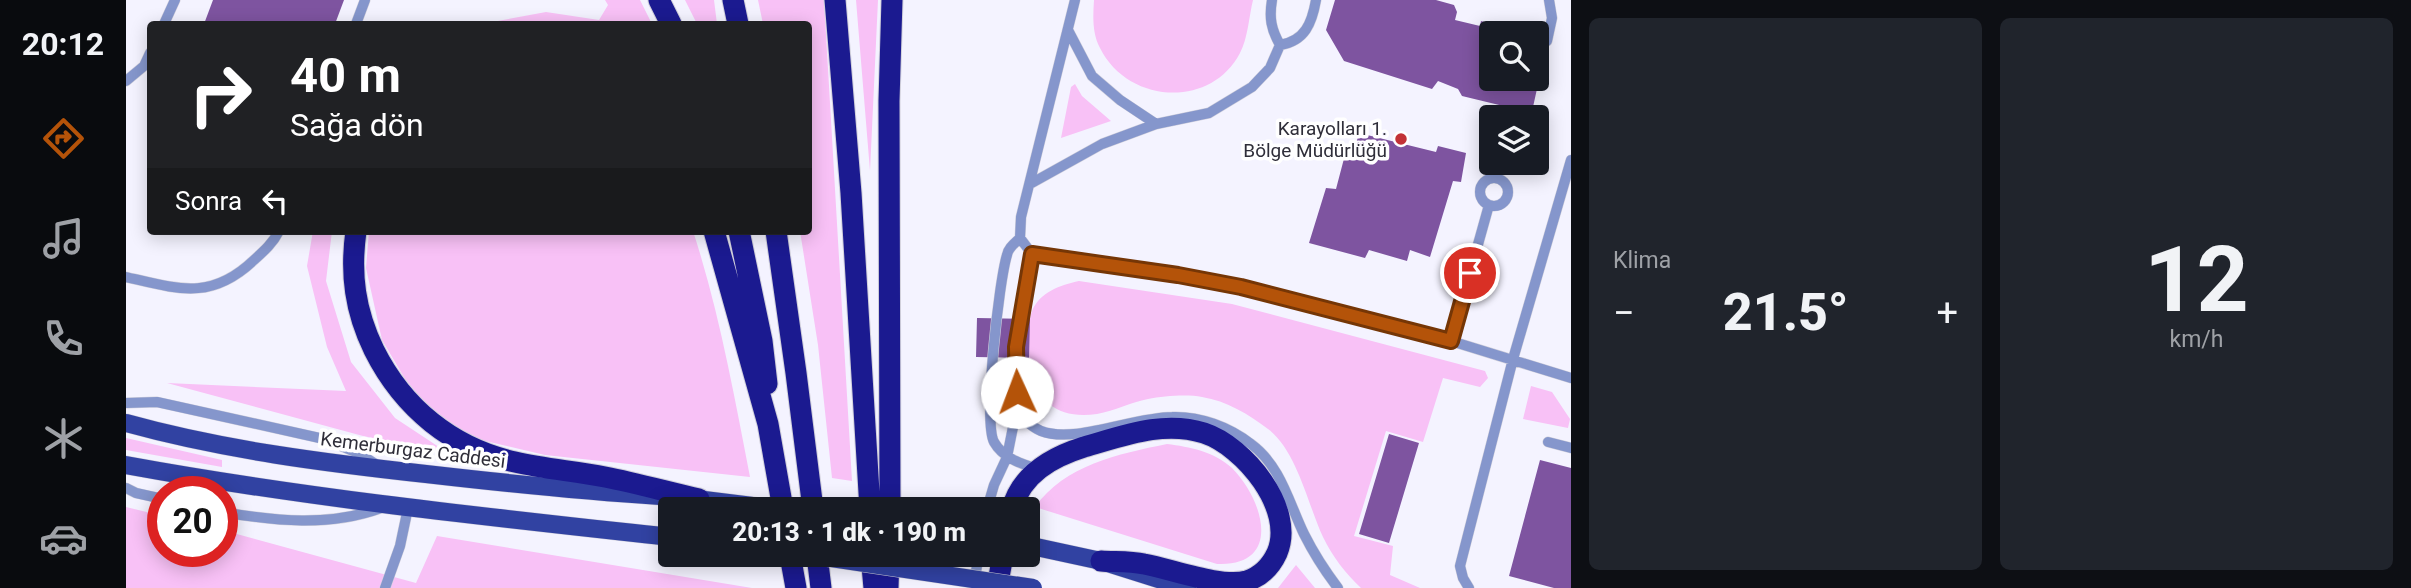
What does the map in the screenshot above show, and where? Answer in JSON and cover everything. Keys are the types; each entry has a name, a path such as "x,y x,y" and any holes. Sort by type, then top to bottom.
{"highway":[{"path":"659,0 670,21"},
{"path":"733,0 737,21"},
{"path":"835,0 851,193 869,497"},
{"path":"890,497 889,102 892,0"},
{"path":"356,235 353,272 356,302 366,334 384,371 404,398 441,431 487,454 514,462 606,477 691,497"},
{"path":"715,235 768,424"},
{"path":"739,235 762,341 767,379 768,424 778,497"},
{"path":"776,235 812,497"},
{"path":"1016,497 1019,489 1038,469 1069,452 1131,433 1160,428 1203,433 1228,444 1248,462 1274,502 1282,533 1275,559 1269,568 1246,582 1209,580 1140,563 1101,561"},
{"path":"792,567 796,588"},
{"path":"818,567 821,588"},
{"path":"872,567 874,588"},
{"path":"888,588 889,567"},
{"path":"996,588 1000,567"}],"main road":[{"name":"Kemerburgaz Caddesi","path":"126,423 289,457 384,470 669,497"},
{"path":"126,465 195,478 408,508 658,536"},
{"path":"1040,548 1101,561 1187,588"},
{"path":"892,567 1033,588"}],"lane":[{"path":"165,21 175,0"},
{"path":"357,21 365,0"},
{"path":"1076,0 1021,217 1020,238 1032,254 1241,287 1451,341 1571,378"},
{"path":"1272,0 1269,16 1272,32 1280,45"},
{"path":"1280,45 1292,43 1301,37 1309,25 1316,0"},
{"path":"1549,0 1552,18 1549,35"},
{"path":"1068,30 1092,76 1120,100 1156,124"},
{"path":"1030,184 1102,144 1156,124 1209,113 1252,88 1270,68 1280,45"},
{"path":"126,80 144,66 147,60"},
{"path":"1469,588 1460,566 1513,359 1571,160"},
{"path":"1451,341 1489,205"},
{"path":"126,277 177,289 204,289 240,274 273,243 277,235"},
{"path":"1020,238 1007,252 993,344 989,421 993,441 1007,457 1038,469"},
{"path":"991,497 1007,457 1016,411 1016,347 1032,254"},
{"path":"126,403 157,402 324,439 360,454 384,470"},
{"path":"1016,411 1026,422 1042,431 1074,435 1174,416 1203,420 1228,429 1251,443 1273,467 1318,561 1338,588"},
{"path":"1548,442 1571,448"},
{"path":"126,488 147,495"},
{"path":"238,514 293,520 323,520 370,512 386,505"},
{"path":"385,588 400,546 408,508"},
{"path":"973,588 977,567"}],"shaded area":[{"path":"605,0 640,0 650,21 497,21 546,12 599,20 608,5"},
{"path":"685,0 714,0 717,21 696,21"},
{"path":"758,0 824,0 852,481 832,478 818,345 801,235 812,235 812,21 762,21"},
{"path":"856,0 878,0 870,171"},
{"path":"1094,0 1253,0 1243,47 1226,71 1209,84 1190,91 1169,92 1148,89 1129,80 1113,66 1100,48 1096,36"},
{"path":"1075,84 1082,96 1111,121 1061,138 1071,87"},
{"path":"312,235 332,235 326,281 351,362 395,418 448,453 363,436 167,383 346,391 327,347 307,266"},
{"path":"369,235 694,235 718,322 750,477 545,455 468,437 435,416 405,379 382,340 366,268"},
{"path":"1079,281 1232,304 1485,371 1488,378 1480,387 1443,378 1423,442 1386,431 1354,536 1393,546 1390,575 1420,588 1361,588 1355,583 1327,544 1287,451 1268,429 1237,409 1211,399 1175,396 1148,399 1104,413 1084,415 1062,412 1046,401 1031,370 1028,340 1030,316 1045,294"},
{"path":"1531,386 1552,392 1570,419 1568,428 1523,419"},
{"path":"126,438 222,460 222,467 126,450"},
{"path":"1167,444 1193,448 1225,462 1243,481 1259,513 1259,543 1252,555 1238,562 1217,564 1040,509 1040,501 1061,481 1077,471 1130,452"},
{"path":"126,507 147,512 147,567 238,567 238,534 416,583 437,536 752,588 126,588"},
{"path":"1296,565 1315,588 1278,588"}],"building":[{"path":"213,0 344,0 336,21 205,21"},
{"path":"1335,0 1436,0 1454,5 1457,12 1455,20 1479,26 1479,91 1537,91 1533,105 1499,105 1462,96 1458,89 1438,81 1432,89 1344,61 1326,30"},
{"path":"1359,133 1436,152 1438,146 1466,153 1461,182 1453,181 1430,257 1410,250 1407,261 1369,250 1365,258 1309,243 1326,188 1336,189 1346,151 1353,155"},
{"path":"977,318 1030,319 1029,358 976,357"},
{"path":"1389,434 1419,443 1389,543 1359,534"},
{"path":"1540,460 1571,468 1571,588 1554,588 1509,576"}],"place":[{"name":"Karayolları 1. Bölge Müdürlüğü","path":"1401,139"}],"route":[{"path":"1017,392 1016,347 1032,254 1241,287 1451,341 1470,273"}]}
